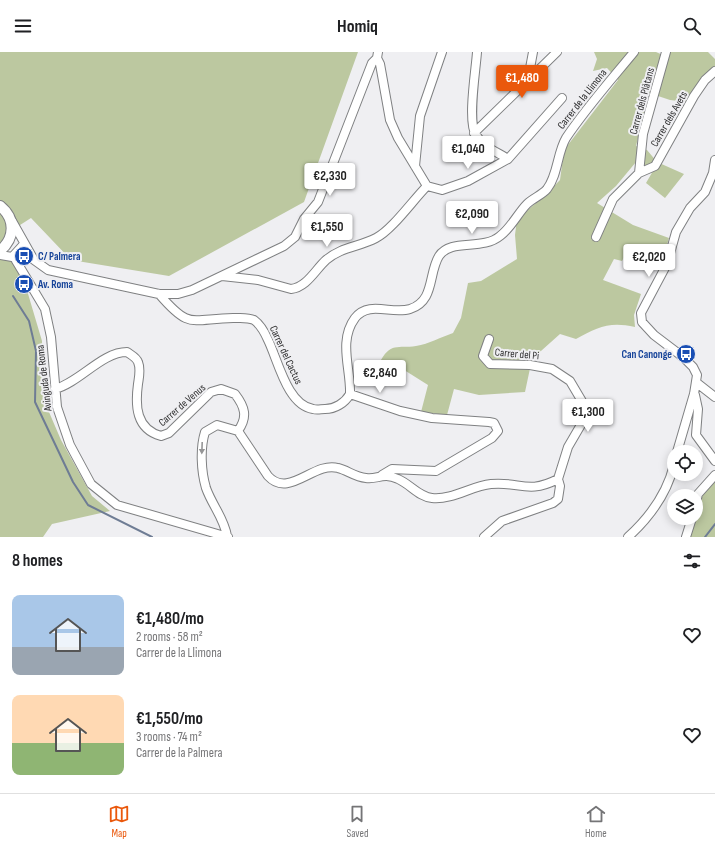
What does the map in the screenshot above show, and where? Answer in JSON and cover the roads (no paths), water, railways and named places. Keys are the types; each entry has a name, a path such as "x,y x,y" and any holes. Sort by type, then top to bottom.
{"street":[{"path":"414,166 420,116 442,52"},
{"path":"477,52 472,120 474,133 481,142 508,159"},
{"path":"528,79 533,52"},
{"path":"474,133 557,52"},
{"name":"Carrer de la Llimona","path":"350,394 351,382 346,346 350,326 356,316 372,308 391,311 410,309 420,303 429,292 440,256 450,247 488,244 501,236 528,203 547,189 554,174 565,139 634,52"},
{"name":"Carrer dels Plàtans","path":"639,173 643,134 666,52"},
{"path":"377,55 390,120 398,138 427,186 442,190 468,181 508,159 562,98"},
{"path":"0,206 10,217 24,243 38,264 55,273 159,294 185,292 284,246 295,237 304,219 318,202 372,63 377,55"},
{"name":"Carrer dels Avets","path":"639,173 655,166 694,96 705,80 715,71"},
{"path":"679,445 697,383 697,375 693,367 654,336 642,322 641,313 667,264 676,232 690,208 705,192 713,173 715,160"},
{"path":"596,237 613,199 639,173"},
{"path":"221,276 258,280 291,289 297,288 303,284 326,260 343,249 363,244 378,238 427,186"},
{"path":"9,242 12,231 10,217"},
{"path":"0,251 15,238 24,243"},
{"name":"Avinguda de Roma","path":"9,242 9,248 17,258 39,299 48,321 57,407 70,445 92,484 117,505 227,537"},
{"path":"0,255 17,258 24,243"},
{"name":"Carrer del Cactus","path":"159,294 175,313 183,319 194,321 244,317 254,321 263,329 292,394 300,402 312,409 329,409 342,403 350,394"},
{"name":"Carrer del Pi","path":"484,537 502,521 554,503 558,499 560,493 558,479 568,447 582,423 583,404 570,381 552,369 530,365 490,364 483,356 489,339"},
{"name":"Carrer de Venus","path":"55,388 66,386 112,355 127,352 134,357 140,368 136,404 140,417 147,431 161,436 169,433 211,392 221,389 235,394 244,409 244,423 238,431"},
{"path":"697,383 715,397"},
{"path":"227,537 226,526 206,488 202,460 203,439 205,432 217,425 238,431 274,482 282,485 329,468 337,467 355,476 368,479 382,475 392,469 436,471 492,438 498,431 496,426 489,422 432,418 400,411 350,394"},
{"path":"694,394 698,409 696,435 715,461"},
{"path":"382,475 397,478 417,492 431,498 455,495 490,484 539,488 558,479"},
{"path":"702,489 715,475"},
{"path":"628,537 645,520 665,490 668,481"},
{"path":"686,537 690,525"}],"waterway":[{"path":"13,296 29,321 36,351 35,402 73,482 88,505 152,537"},
{"path":"705,537 715,524"}],"place":[{"name":"C/ Palmera","path":"24,256"},
{"name":"Av. Roma","path":"24,284"},
{"name":"Can Canonge","path":"686,354"}]}
